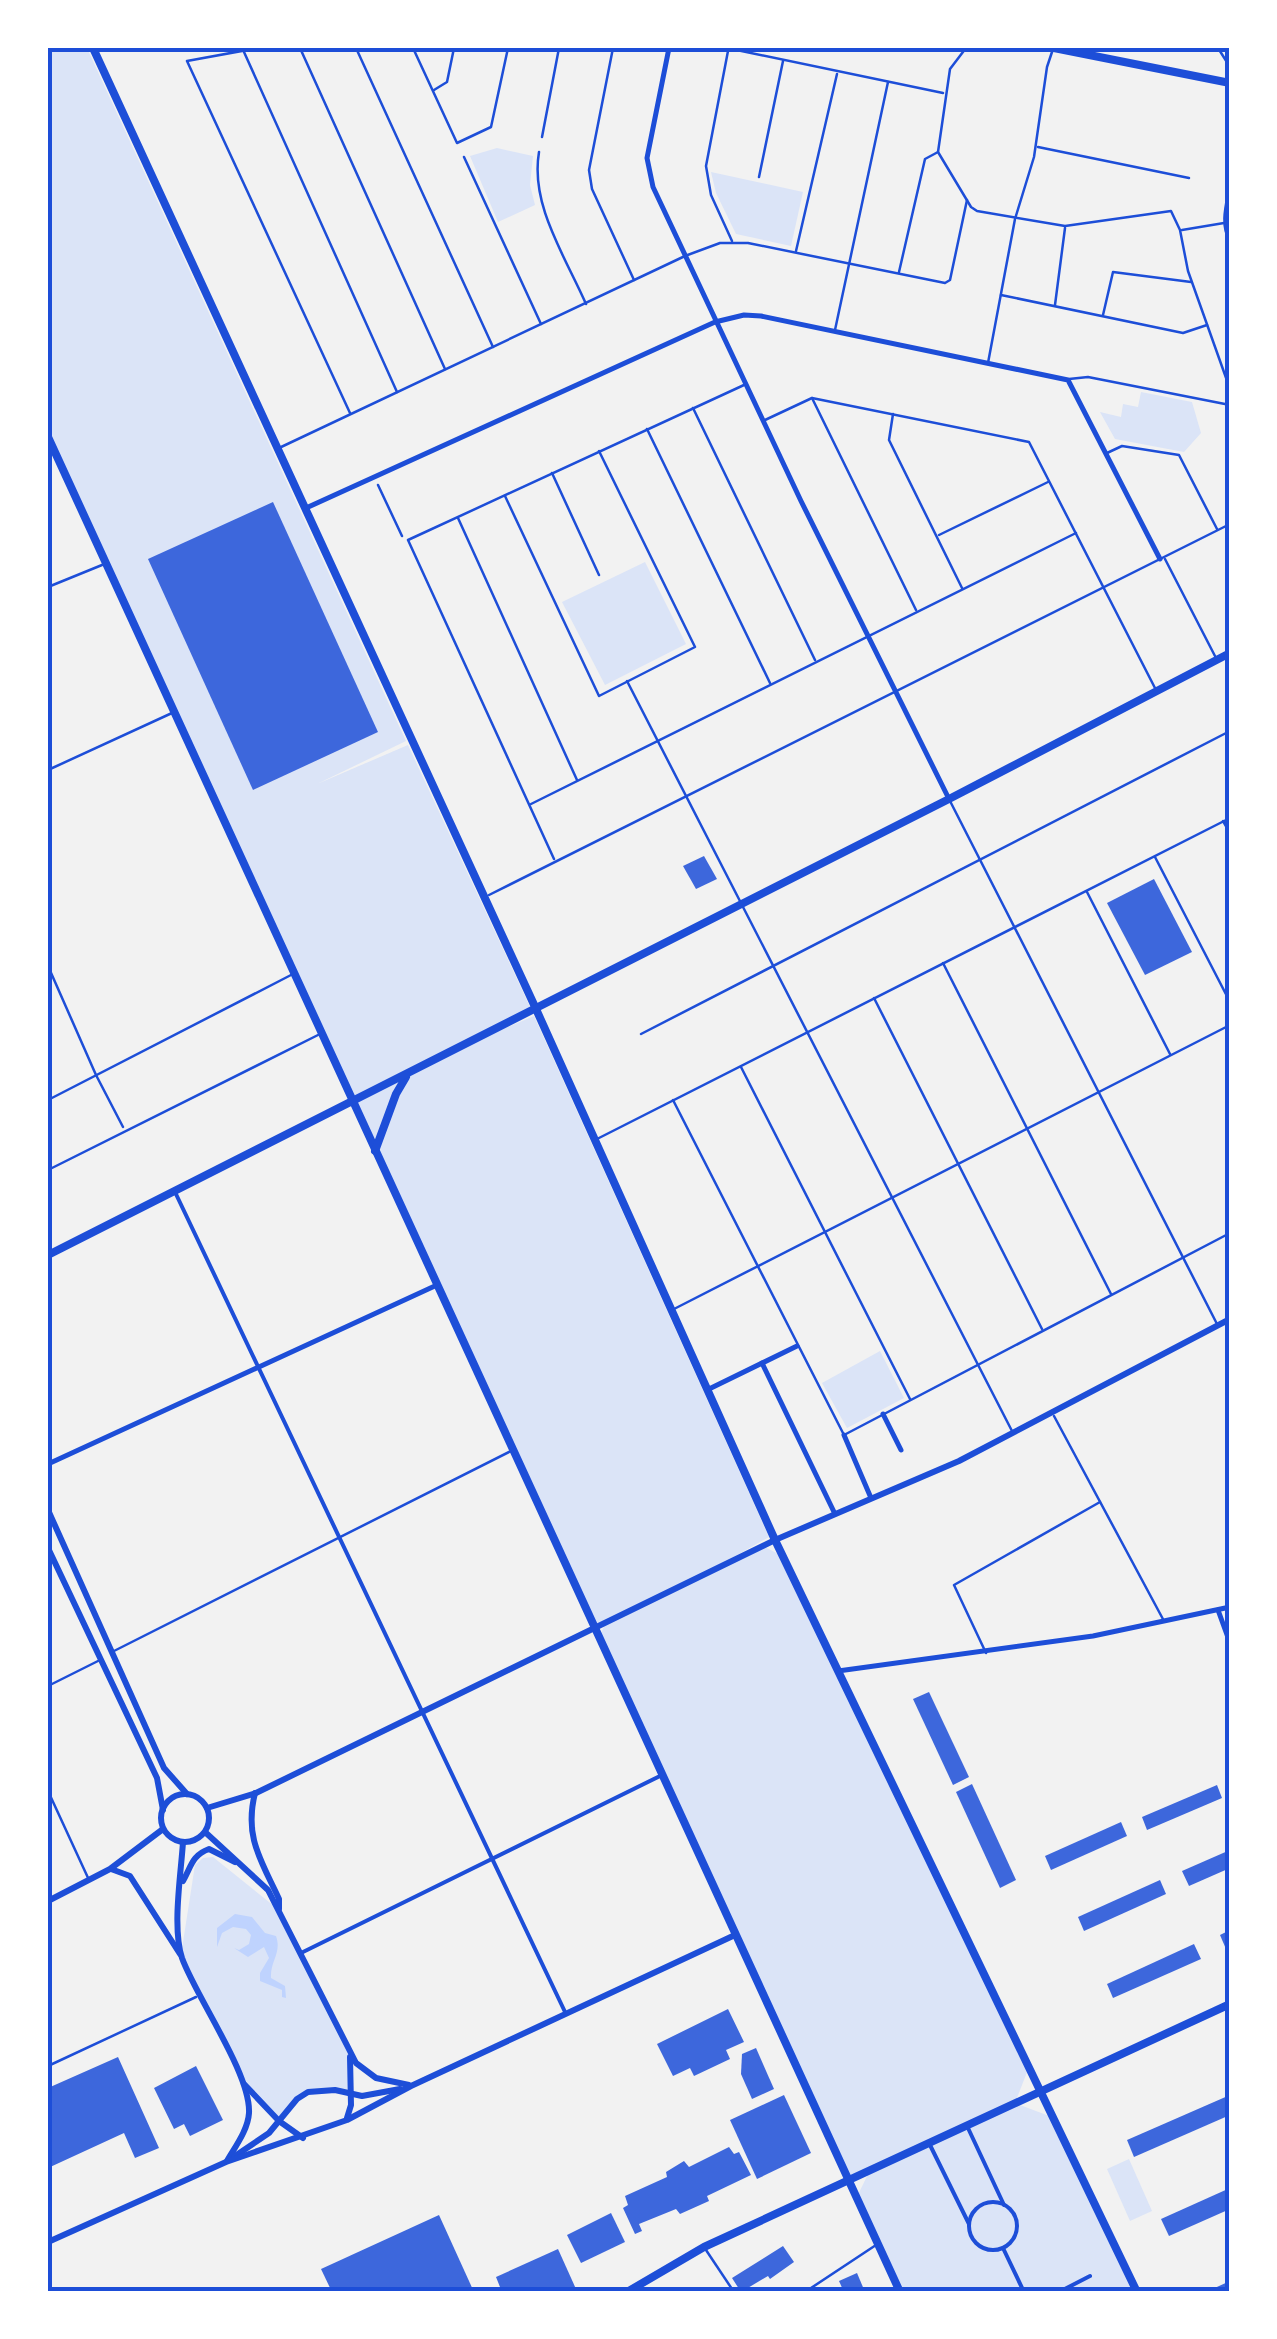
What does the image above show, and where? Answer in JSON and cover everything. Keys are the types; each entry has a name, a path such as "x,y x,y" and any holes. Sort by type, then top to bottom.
{"main road":[{"path":"92,48 536,1009 776,1540 1136,2292"},
{"path":"1054,48 1230,84"},
{"path":"48,437 900,2292"},
{"path":"48,1255 1230,653"},
{"path":"375,1151 407,1075"},
{"path":"627,2292 704,2247 1230,2004"}],"street":[{"path":"669,48 648,165 660,206 949,799"},
{"path":"304,509 716,322 744,315 1068,380 1162,558"},
{"path":"174,1192 566,2014"},
{"path":"48,1464 436,1285"},
{"path":"207,1808 256,1792 593,1626 776,1540 960,1461 1230,1319"},
{"path":"709,1390 796,1346"},
{"path":"762,1364 835,1514"},
{"path":"883,1414 901,1450"},
{"path":"844,1435 872,1498"},
{"path":"48,1510 164,1768 187,1794 207,1808 205,1832 195,1840 171,1838 163,1828 157,1778 98,1661 48,1548"},
{"path":"838,1671 986,1653 1230,1607"},
{"path":"1218,1610 1230,1643"},
{"path":"300,1953 661,1775"},
{"path":"256,1792 250,1814 252,1840 279,1899 279,1910"},
{"path":"162,1810 175,1796 187,1794"},
{"path":"48,1901 110,1868 163,1828"},
{"path":"205,1832 268,1890 365,2073 411,2086"},
{"path":"181,1955 183,1842"},
{"path":"180,1886 200,1852 209,1850 240,1864"},
{"path":"110,1868 130,1876 181,1955 243,2084 248,2117 226,2162"},
{"path":"48,2242 226,2162 304,2138 346,2120 735,1935"},
{"path":"346,2120 351,2095 350,2051"},
{"path":"243,2084 279,2121 304,2138"},
{"path":"226,2162 269,2133 297,2098 308,2092 380,2094 411,2086"},
{"path":"929,2143 979,2246 1003,2248 1016,2231 1014,2216 1004,2205 967,2126"},
{"path":"969,2224 982,2205 1004,2205"},
{"path":"1003,2248 1024,2292"},
{"path":"1058,2292 1090,2276"}],"lane":[{"path":"258,48 187,61 350,414"},
{"path":"300,48 446,370"},
{"path":"356,48 493,348"},
{"path":"413,48 457,144 492,128 508,48"},
{"path":"433,91 447,82 454,48"},
{"path":"542,137 559,48"},
{"path":"613,48 591,154 590,179 634,282"},
{"path":"733,242 711,195 706,166 728,48 944,94"},
{"path":"966,48 950,69 938,152 968,200 977,211 1065,226 1171,211 1230,390"},
{"path":"988,363 1014,218 1036,147 1046,68 1054,48"},
{"path":"1218,48 1230,67"},
{"path":"244,50 398,393"},
{"path":"759,177 783,60"},
{"path":"796,252 838,71"},
{"path":"834,331 888,82"},
{"path":"1036,147 1189,178"},
{"path":"539,152 539,197 587,305"},
{"path":"899,274 925,159 938,152"},
{"path":"464,157 542,326"},
{"path":"1230,183 1230,240"},
{"path":"277,449 685,256 733,242 945,283 950,280 968,200"},
{"path":"1180,230 1227,223"},
{"path":"1054,306 1065,226"},
{"path":"1103,316 1114,272 1192,282"},
{"path":"1000,295 1183,333 1208,324"},
{"path":"1068,380 1088,377 1230,405"},
{"path":"556,862 408,540 745,384"},
{"path":"812,398 917,612"},
{"path":"763,421 812,398 1025,440 1032,445 1156,691"},
{"path":"693,408 816,662"},
{"path":"893,414 889,440 962,589"},
{"path":"646,429 770,684"},
{"path":"1106,453 1122,446 1179,455 1218,530"},
{"path":"504,495 598,696 695,647 599,451"},
{"path":"552,473 599,575"},
{"path":"936,536 1050,481"},
{"path":"458,516 578,781"},
{"path":"484,898 1230,524"},
{"path":"530,805 1076,533"},
{"path":"1162,558 1217,660"},
{"path":"48,587 106,564"},
{"path":"627,682 1013,1432"},
{"path":"48,770 174,712"},
{"path":"641,1034 1230,731"},
{"path":"949,799 1218,1325"},
{"path":"596,1140 1230,818"},
{"path":"1223,821 1230,832"},
{"path":"1154,856 1230,1002"},
{"path":"1086,890 1170,1055"},
{"path":"943,963 1112,1295"},
{"path":"48,966 125,1130"},
{"path":"48,1100 294,974"},
{"path":"874,998 1043,1331"},
{"path":"672,1309 1230,1025"},
{"path":"48,1170 321,1034"},
{"path":"740,1066 911,1400"},
{"path":"672,1100 844,1435 1230,1233"},
{"path":"1052,1412 1164,1622"},
{"path":"112,1652 512,1450"},
{"path":"986,1653 954,1586 957,1582 1100,1502"},
{"path":"48,1686 98,1661"},
{"path":"48,1791 89,1880"},
{"path":"48,2066 201,1995"},
{"path":"804,2292 878,2244"},
{"path":"704,2247 734,2292"}],"path":[{"path":"374,477 402,537 408,540"}],"shaded area":[{"path":"48,48 87,48 406,741 317,784 408,745 530,1007 460,1047 534,1016 769,1537 723,1563 763,1546 784,1557 1029,2067 1015,2103 1052,2117 1136,2291 901,2291 856,2199 869,2172 848,2181 599,1639 606,1621 593,1626 48,437"},
{"path":"497,148 533,156 530,185 535,205 498,222 470,156"},
{"path":"711,172 803,192 791,246 736,234 716,193"},
{"path":"1141,392 1192,402 1201,433 1184,452 1115,439 1100,412 1121,417 1123,404 1138,407"},
{"path":"645,562 686,644 605,685 562,602"},
{"path":"880,1351 904,1398 847,1428 822,1383"},
{"path":"213,1857 279,1910 350,2051 351,2095 335,2090 308,2092 279,2121 243,2083 181,1955 195,1865 203,1858"},
{"path":"1129,2159 1152,2211 1130,2221 1107,2169"}],"water":[{"path":"235,1914 252,1917 265,1933 276,1936 278,1947 271,1978 285,1986 286,1998 282,1997 282,1990 260,1981 269,1958 264,1947 248,1957 234,1948 239,1950 249,1944 251,1935 246,1929 233,1927 222,1933 217,1947 217,1928"}],"building":[{"path":"273,502 378,732 253,790 148,559"},
{"path":"704,856 717,879 696,889 683,866"},
{"path":"1154,879 1192,952 1145,975 1107,903"},
{"path":"929,1692 969,1777 953,1785 913,1699"},
{"path":"972,1784 1016,1880 1000,1888 956,1792"},
{"path":"1217,1785 1222,1798 1147,1830 1142,1817"},
{"path":"1121,1822 1127,1836 1051,1870 1045,1856"},
{"path":"1230,1850 1230,1868 1189,1886 1182,1871"},
{"path":"1160,1880 1166,1894 1084,1931 1078,1917"},
{"path":"1230,1930 1230,1947 1226,1949 1220,1935"},
{"path":"1194,1944 1201,1959 1113,1998 1107,1984"},
{"path":"728,2009 744,2042 726,2050 730,2059 694,2076 690,2068 673,2076 657,2044"},
{"path":"756,2048 774,2089 752,2099 741,2074 742,2054"},
{"path":"118,2057 159,2148 135,2158 124,2133 48,2168 48,2088"},
{"path":"196,2066 223,2120 190,2136 184,2124 174,2129 154,2088"},
{"path":"784,2095 811,2153 757,2179 730,2120"},
{"path":"1230,2095 1230,2115 1134,2157 1127,2140"},
{"path":"729,2147 734,2154 739,2152 751,2175 680,2214 676,2209 639,2224 642,2231 635,2234 623,2208 628,2205 625,2196 667,2177 666,2172 684,2161 689,2167"},
{"path":"1230,2188 1230,2209 1169,2236 1161,2219"},
{"path":"611,2213 625,2242 581,2263 567,2235"},
{"path":"439,2215 474,2292 332,2292 321,2269"},
{"path":"783,2246 794,2262 741,2292 732,2278"},
{"path":"558,2249 576,2289 502,2292 496,2277"},
{"path":"857,2273 865,2292 844,2292 839,2281"},
{"path":"1230,2281 1230,2292 1206,2292"}]}
